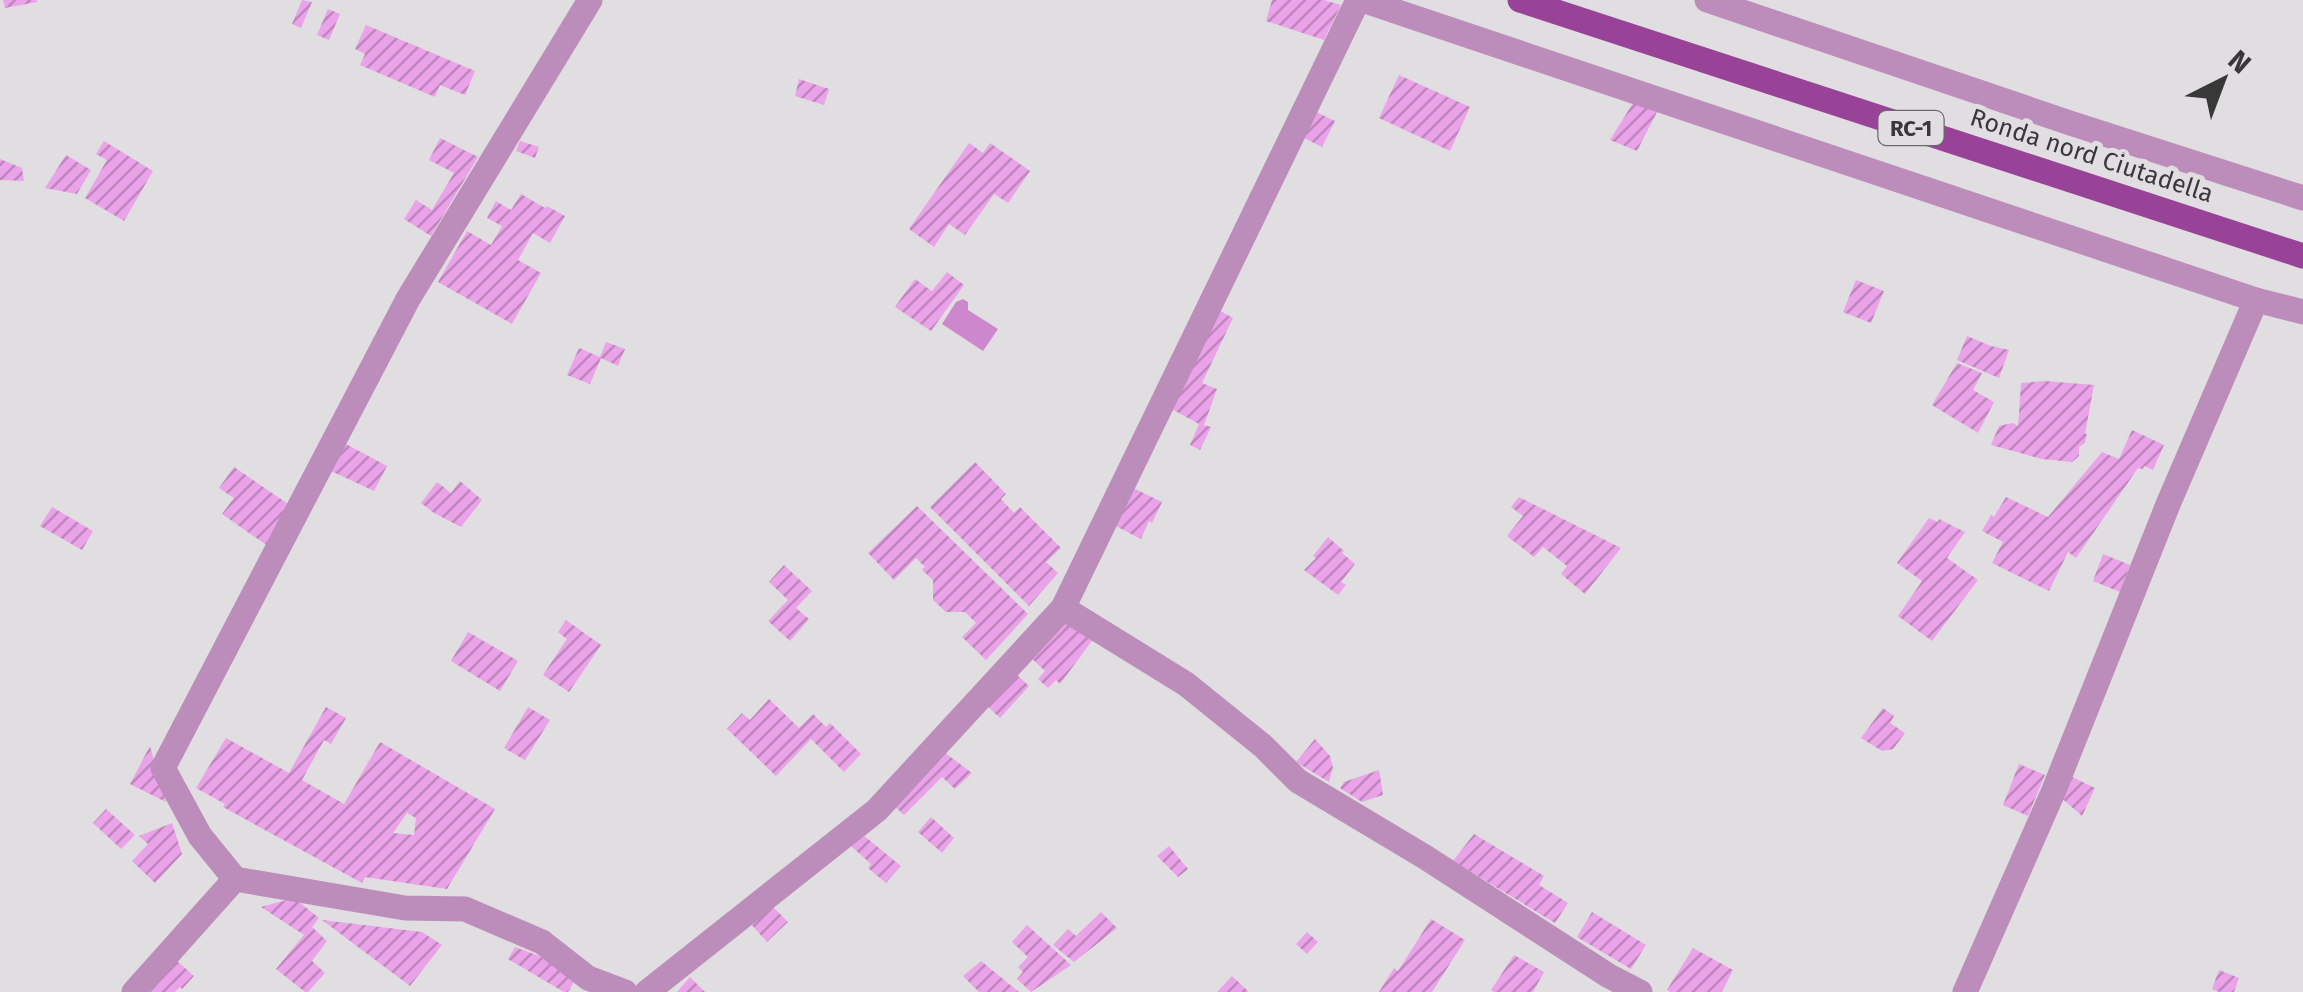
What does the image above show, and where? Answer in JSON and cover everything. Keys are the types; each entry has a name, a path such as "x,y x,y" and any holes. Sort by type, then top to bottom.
{"main road":[{"name":"Ronda nord Ciutadella","path":"1520,0 2303,256"}],"lane":[{"path":"590,0 408,300 163,768 200,836 235,879 406,908 465,909 542,942 588,978 625,992"},
{"path":"647,992 877,810 1063,608 1360,0 2256,300 2303,312"},
{"path":"1707,0 2303,198"},
{"path":"1964,992 2054,790 2169,502 2256,300"},
{"path":"1063,608 1186,684 1298,781 1640,992"},
{"path":"134,992 235,879"}],"shaded area":[{"path":"956,302 968,302 968,310 998,329 983,351 942,324"}],"building":[{"path":"3,0 37,0 37,2 5,8"},
{"path":"302,0 312,2 301,28 292,24"},
{"path":"1272,0 1324,0 1341,5 1324,40 1266,21"},
{"path":"328,9 340,14 329,40 317,35"},
{"path":"366,25 475,71 465,95 440,85 435,97 360,65 365,54 355,49"},
{"path":"1399,75 1470,107 1450,151 1379,118"},
{"path":"799,79 829,89 824,105 795,96"},
{"path":"1633,103 1658,110 1637,151 1610,140"},
{"path":"1312,110 1335,121 1322,147 1300,136"},
{"path":"440,138 478,157 431,236 404,219 416,200 432,210 454,173 429,160"},
{"path":"104,141 153,171 124,221 85,198 107,160 96,154"},
{"path":"520,141 539,147 535,158 516,151"},
{"path":"969,143 983,153 990,143 1030,171 1008,203 994,194 965,235 949,224 934,247 909,229"},
{"path":"66,155 91,170 77,194 45,188"},
{"path":"0,159 22,168 24,181 0,180"},
{"path":"521,194 565,216 550,243 533,233 518,260 541,273 512,324 438,282 467,231 491,245 502,226 487,218 496,201 511,210"},
{"path":"947,272 964,285 931,331 895,307 915,279 932,291"},
{"path":"1856,280 1884,291 1871,323 1843,312"},
{"path":"1217,309 1233,318 1202,383 1217,389 1204,425 1211,427 1200,450 1190,445 1199,424 1168,407"},
{"path":"1967,336 2009,350 1999,378 1957,360"},
{"path":"606,342 625,349 618,366 601,358 590,384 567,375 579,348 600,357"},
{"path":"1957,363 1982,373 1973,390 1994,402 1978,433 1932,405"},
{"path":"2021,383 2094,385 2085,443 2072,462 2042,459 1991,445 1999,426 2018,426"},
{"path":"2132,430 2164,445 2153,470 2138,468 2076,558 2068,552 2049,591 1992,563 2003,542 1982,531 2006,497 2048,517 2102,452 2119,459"},
{"path":"346,444 387,466 374,491 331,471"},
{"path":"975,462 1006,494 1001,499 1014,513 1020,507 1061,548 1046,562 1058,573 1029,606 930,507"},
{"path":"234,467 291,506 268,546 222,514 234,498 219,488"},
{"path":"460,481 482,500 461,527 421,503 437,482 451,493"},
{"path":"1129,486 1162,502 1141,539 1112,524"},
{"path":"1519,497 1621,548 1585,594 1561,574 1567,566 1543,547 1534,557 1507,536 1523,516 1511,507"},
{"path":"917,506 1028,614 986,660 962,637 976,623 965,612 946,612 933,600 933,580 916,558 894,580 868,553"},
{"path":"52,507 93,531 82,550 40,526"},
{"path":"1929,518 1965,532 1947,558 1978,580 1932,641 1898,616 1922,581 1897,563"},
{"path":"1328,537 1355,564 1341,582 1346,585 1338,595 1304,570"},
{"path":"2103,554 2130,565 2120,592 2093,581"},
{"path":"784,565 812,591 796,608 809,619 790,641 768,621 788,600 769,582"},
{"path":"566,620 601,645 569,692 543,675 567,639 558,632"},
{"path":"1062,622 1094,638 1060,684 1056,680 1048,688 1038,679 1045,671 1030,657"},
{"path":"468,632 518,661 500,691 451,661"},
{"path":"1016,674 1029,686 1000,718 987,706"},
{"path":"769,699 799,728 813,714 826,727 830,723 861,754 844,772 811,739 776,776 727,729 742,713 750,720"},
{"path":"326,707 346,718 331,744 324,740 302,780 344,804 380,742 495,809 447,889 365,877 362,883 223,807 225,804 196,788 226,738 289,773","holes":["407,813 416,818 414,835 393,833"]},
{"path":"528,707 550,720 525,760 504,748"},
{"path":"1883,708 1894,716 1890,723 1905,733 1893,749 1882,751 1861,738"},
{"path":"1315,739 1330,756 1333,767 1329,782 1296,762"},
{"path":"150,746 166,802 130,784"},
{"path":"944,752 972,773 955,789 942,777 904,815 890,802"},
{"path":"2019,764 2045,775 2028,816 2003,805"},
{"path":"1379,770 1383,795 1362,802 1340,788 1344,782"},
{"path":"2068,775 2095,788 2082,816 2059,796"},
{"path":"106,809 135,835 121,849 93,823"},
{"path":"931,817 954,838 942,853 918,832"},
{"path":"172,823 182,854 155,883 132,861 148,844 139,836"},
{"path":"1474,834 1544,876 1539,885 1568,903 1555,923 1453,861"},
{"path":"863,835 901,866 886,883 851,846"},
{"path":"1169,846 1188,869 1178,877 1157,856"},
{"path":"294,898 319,918 312,927 327,941 312,961 325,973 308,992 276,969 304,935 261,907"},
{"path":"773,907 788,922 767,942 751,924"},
{"path":"1101,912 1117,928 1074,962 1053,945 1068,929 1076,936"},
{"path":"1592,912 1646,945 1631,969 1577,937"},
{"path":"1431,919 1465,940 1432,992 1379,992 1394,968 1398,971"},
{"path":"322,920 422,932 442,945 410,986"},
{"path":"1027,925 1071,965 1031,992 1017,979 1023,972 1018,967 1028,957 1012,942"},
{"path":"1307,932 1318,942 1307,954 1296,944"},
{"path":"515,947 539,956 576,979 568,992 508,959"},
{"path":"1693,948 1733,970 1722,992 1667,990"},
{"path":"1514,955 1544,972 1533,992 1494,992 1491,990"},
{"path":"176,960 194,976 182,989 146,992"},
{"path":"981,961 1019,992 979,992 963,976"},
{"path":"2219,970 2239,978 2234,992 2212,989"},
{"path":"1232,976 1249,992 1217,992"},
{"path":"690,977 705,992 677,992"}]}
